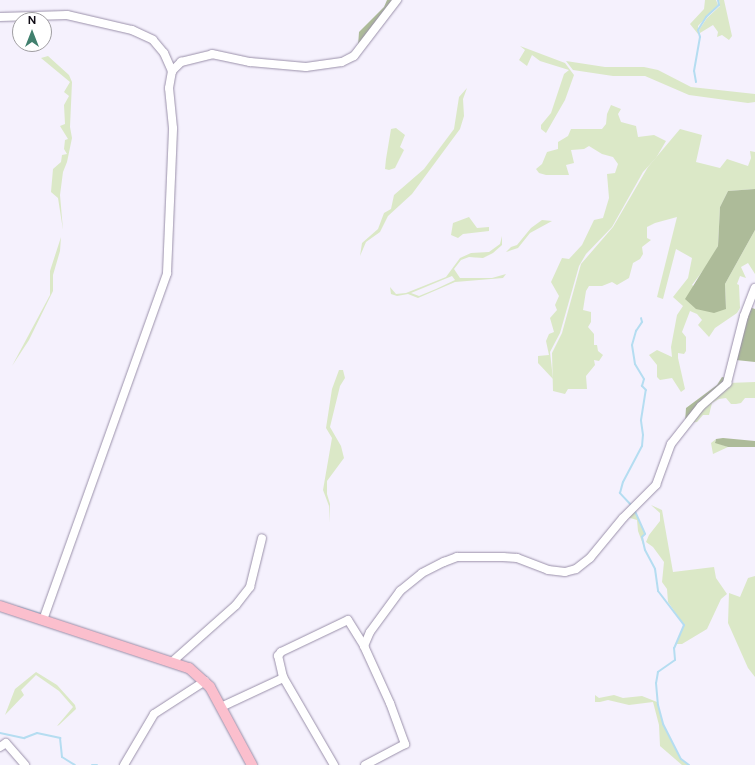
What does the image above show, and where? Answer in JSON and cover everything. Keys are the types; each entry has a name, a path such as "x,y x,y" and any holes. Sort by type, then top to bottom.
{"main road":[{"path":"0,606 173,661 189,668 205,681 221,707 252,765"}],"street":[{"path":"172,71 181,62 212,54 250,62 306,66 342,62 354,56 397,0"},
{"path":"0,17 67,15 132,30 153,40 164,53 172,71 169,88 173,128 167,273 43,620"},
{"path":"364,646 366,638 400,591 422,573 444,562 457,557 517,558 548,570 565,572 576,569 590,558 623,518 656,485 668,450 688,421 727,383 744,316 755,288"},
{"path":"173,661 236,604 250,587 262,538"},
{"path":"334,765 283,677 279,654 346,619 364,646 390,703 405,744 365,765"},
{"path":"221,707 283,677"},
{"path":"124,765 154,714 205,681"},
{"path":"0,747 6,743 25,765"}],"green space":[{"path":"387,0 394,0 358,46 359,32 384,7"},
{"path":"705,0 716,0 718,5 698,26 698,34 690,24 704,9"},
{"path":"719,0 724,0 732,36 729,40 722,35 717,37 718,32 713,25 700,33 699,30 707,18 720,6"},
{"path":"520,46 565,63 574,75 565,100 546,133 541,129 541,125 551,113 564,74 569,70 540,61 532,55 527,66 519,60 525,50"},
{"path":"48,56 69,75 72,82 70,127 72,138 67,162 63,172 60,195 63,230 58,198 51,192 53,169 61,162 62,155 67,154 64,149 65,140 68,139 60,126 65,124 64,105 69,96 64,92 70,82 41,58"},
{"path":"566,61 605,67 644,67 658,70 691,87 755,94 755,102 748,103 689,95 645,76 613,76 573,70"},
{"path":"467,88 463,99 464,116 460,129 412,194 388,216 380,232 366,242 360,256 362,243 378,229 384,213 391,209 394,195 424,169 454,129 459,97"},
{"path":"611,105 621,109 618,114 621,122 636,126 638,137 654,135 666,141 656,158 643,172 612,227 586,254 579,266 560,333 550,352 553,379 538,363 538,356 549,355 546,341 549,334 554,332 550,318 557,310 555,305 559,296 551,282 562,258 569,259 582,245 594,220 603,218 609,198 607,174 615,173 618,164 613,157 602,154 589,146 584,149 571,150 574,163 566,165 569,175 546,175 539,173 536,169 542,164 547,152 558,149 558,142 568,136 571,129 602,129 606,124 607,114"},
{"path":"396,128 405,135 400,147 404,150 395,168 389,170 385,169 391,129"},
{"path":"680,129 702,135 696,162 720,168 727,159 748,166 751,158 750,151 755,152 755,189 728,191 720,207 718,246 711,260 692,285 726,309 725,284 755,230 755,274 748,263 741,267 746,278 740,276 737,284 739,285 740,308 737,313 715,328 709,337 698,325 702,320 697,314 690,311 682,332 686,337 686,351 684,354 678,353 685,389 681,392 672,378 660,380 657,377 657,365 649,355 657,350 672,357 671,347 677,315 683,306 673,297 688,278 692,258 676,249 663,299 657,297 677,217 655,223 647,227 647,238 651,240 642,247 643,254 640,259 633,263 629,278 617,285 612,282 602,286 589,286 586,291 583,310 591,312 591,322 588,327 594,334 594,345 597,345 598,351 603,355 599,361 594,360 595,365 586,376 587,389 568,389 565,394 553,391 552,353 562,333 581,264 613,227 648,167"},
{"path":"755,189 755,230 725,284 726,309 714,313 696,309 685,299 718,246 720,207 728,191"},
{"path":"469,217 477,228 489,227 489,231 463,234 458,238 451,235 453,223"},
{"path":"542,220 552,221 530,233 518,248 506,252 511,247 517,245 531,228"},
{"path":"502,236 502,245 493,253 483,258 469,257 461,260 454,269 460,278 492,278 506,274 503,278 455,282 418,298 408,294 397,296 391,294 390,287 396,294 406,293 446,277 460,258 471,253 489,252 500,244","holes":["452,276 455,280 419,296 411,293"]},
{"path":"61,237 60,251 53,275 53,291 29,340 12,366 50,295 50,271"},
{"path":"749,307 755,309 755,362 736,360"},
{"path":"339,370 343,370 345,378 340,386 330,427 341,446 344,458 327,481 327,494 330,504 329,523 329,506 323,490 332,438 326,428 332,389"},
{"path":"722,377 727,378 685,422 686,408 717,385"},
{"path":"755,382 755,398 745,398 741,403 736,404 731,404 726,398 719,399 712,403 709,415 703,415 697,422 689,423 728,383"},
{"path":"723,438 755,441 755,447 728,447 715,443 716,439"},
{"path":"716,439 715,442 728,447 713,454 711,443"},
{"path":"651,505 662,510 673,572 714,567 716,578 727,594 721,599 707,629 682,644 676,644 684,625 668,602 667,589 662,582 664,562 653,547 646,542 649,535 660,521 660,513"},
{"path":"634,509 645,533 642,538 645,550 638,531 637,520 627,517"},
{"path":"755,576 755,677 748,668 728,623 729,593 740,597 748,578"},
{"path":"36,672 57,685 75,705 76,709 57,726 73,707 59,691 36,675 21,690 24,695 5,715 15,689"},
{"path":"595,695 599,698 614,695 623,698 642,696 657,702 663,724 681,759 688,765 682,765 660,746 659,725 653,702 629,705 608,700 595,702"}],"waterway":[{"path":"696,82 694,71 700,37 698,30 706,17 719,5 718,0"},
{"path":"632,506 620,493 623,482 642,446 643,435 641,420 646,390 642,386 644,379 635,364 632,345 636,331 642,322 641,318"},
{"path":"634,509 645,534 642,537 645,550 655,569 658,591 684,625 674,648 675,660 658,672 656,683 658,705 663,724 681,759 689,765"},
{"path":"18,607 41,614"},
{"path":"0,733 24,738 37,733 60,738 62,757 75,765"},
{"path":"92,765 97,765"}]}
